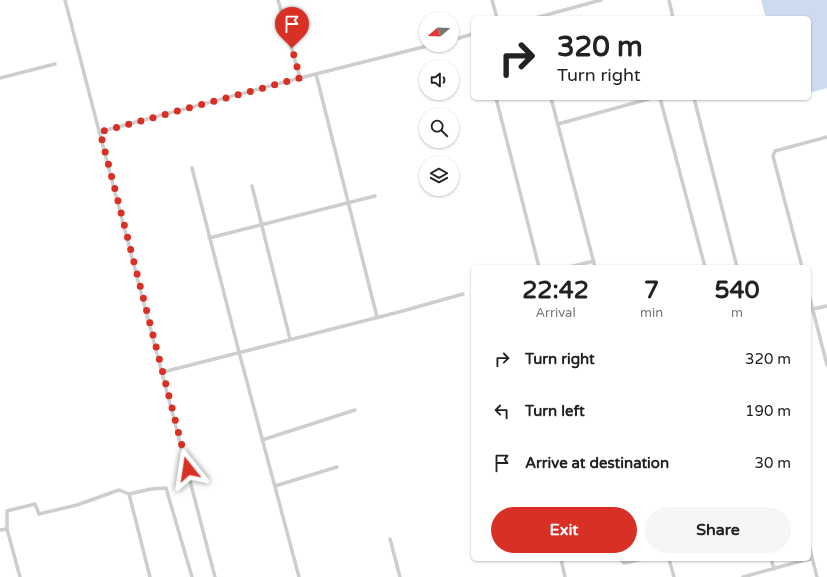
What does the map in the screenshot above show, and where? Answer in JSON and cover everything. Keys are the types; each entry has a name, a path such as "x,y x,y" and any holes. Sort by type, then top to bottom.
{"lane":[{"path":"65,0 163,372 215,577"},
{"path":"278,0 300,78"},
{"path":"492,0 496,16"},
{"path":"542,16 601,0"},
{"path":"669,0 673,16"},
{"path":"459,38 471,35"},
{"path":"100,132 300,78 419,48"},
{"path":"0,78 55,64"},
{"path":"316,74 377,317"},
{"path":"497,100 538,265"},
{"path":"552,100 595,265"},
{"path":"558,124 645,100"},
{"path":"661,100 704,265"},
{"path":"695,100 736,265"},
{"path":"801,265 773,156 775,151 827,138"},
{"path":"192,168 299,577"},
{"path":"252,186 290,339"},
{"path":"210,238 375,196"},
{"path":"577,265 594,261"},
{"path":"163,372 463,294"},
{"path":"811,302 827,365"},
{"path":"813,309 827,306"},
{"path":"262,440 355,410"},
{"path":"275,486 337,467"},
{"path":"20,577 7,529 7,511 35,504 38,514 77,505 119,490 129,494 150,489 166,488 192,577"},
{"path":"129,494 150,577"},
{"path":"0,530 7,529"},
{"path":"390,539 400,577"},
{"path":"811,554 817,577"},
{"path":"561,561 565,577"},
{"path":"622,561 624,563 634,561"},
{"path":"670,561 674,577"},
{"path":"772,561 774,568"},
{"path":"743,577 801,561"}],"water":[{"path":"761,0 827,0 827,88 811,92 811,16 765,15"}],"route":[{"path":"188,469 100,132 300,78 292,48"}]}
